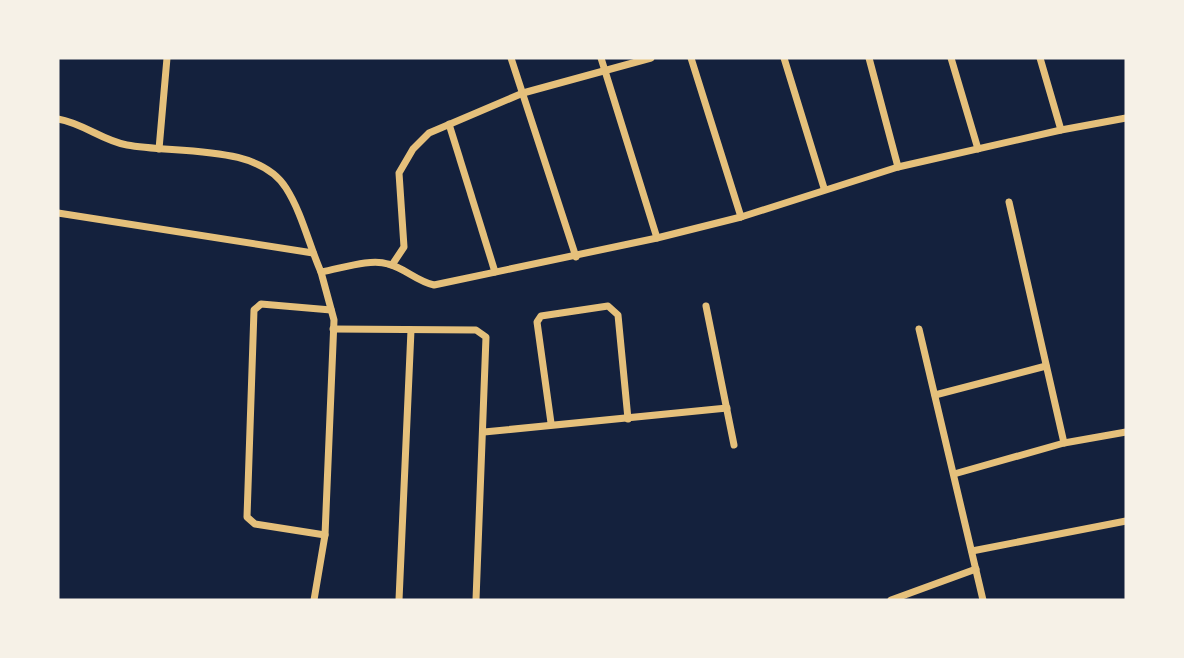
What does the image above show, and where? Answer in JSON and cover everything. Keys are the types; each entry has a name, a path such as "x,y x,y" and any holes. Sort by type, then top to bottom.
{"street":[{"path":"159,149 167,58"},
{"path":"511,58 576,257"},
{"path":"601,58 657,238"},
{"path":"392,264 404,247 399,173 413,149 429,132 523,93 604,68 651,58"},
{"path":"691,58 741,216"},
{"path":"784,58 824,188"},
{"path":"869,58 898,167"},
{"path":"951,58 978,149"},
{"path":"1040,58 1061,130"},
{"path":"324,272 380,262 392,264 419,282 434,285 657,238 741,216 898,167 1126,118"},
{"path":"58,120 73,121 125,145 234,157 267,168 286,189 324,272 333,329 325,535 314,600"},
{"path":"449,124 495,272"},
{"path":"1009,202 1064,443"},
{"path":"58,213 313,253"},
{"path":"325,535 255,524 247,517 254,310 261,304 331,310"},
{"path":"551,423 537,322 548,312 608,306 618,315 628,419"},
{"path":"706,306 734,445"},
{"path":"333,329 476,330 486,337 476,600"},
{"path":"919,329 983,600"},
{"path":"399,600 411,330"},
{"path":"935,395 1046,366"},
{"path":"484,432 551,423 628,419 727,408"},
{"path":"954,474 1064,443 1126,432"},
{"path":"972,551 1126,521"},
{"path":"891,600 976,569"}]}
